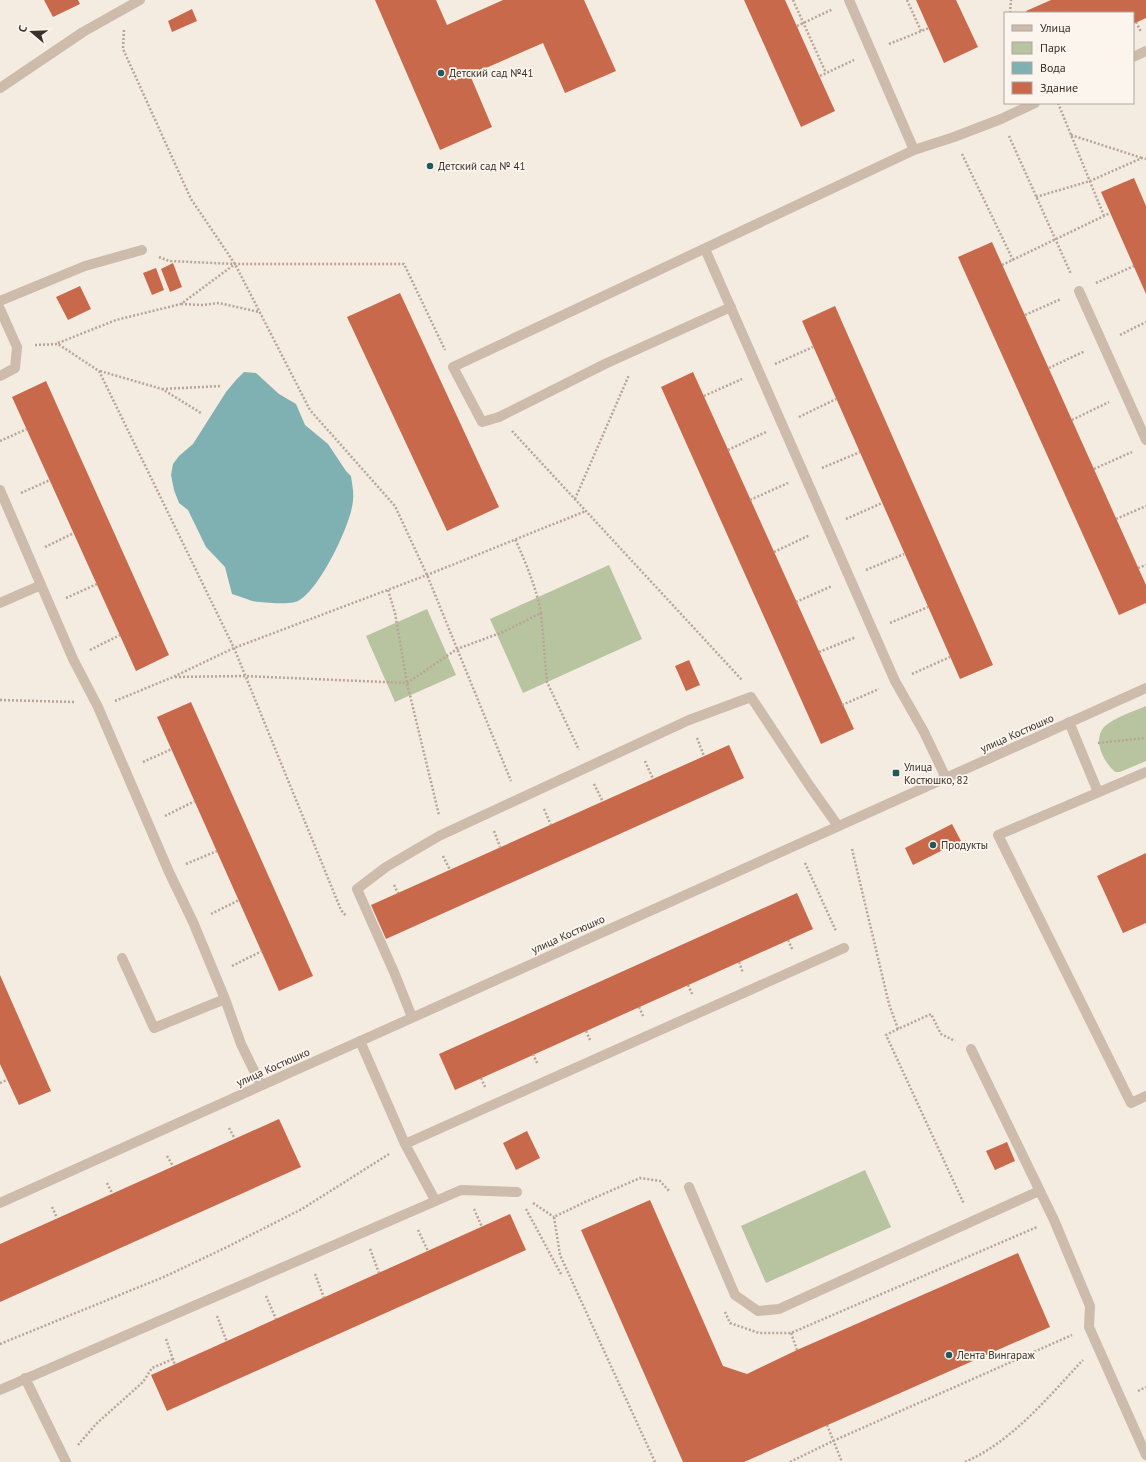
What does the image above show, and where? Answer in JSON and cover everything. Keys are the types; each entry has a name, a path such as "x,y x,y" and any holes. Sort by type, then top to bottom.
{"street":[{"path":"0,88 83,32 140,0"},
{"path":"849,0 914,150"},
{"path":"1134,56 1146,50"},
{"path":"732,307 630,353 499,417 482,422 454,367 914,150 1001,119 1033,104"},
{"path":"705,249 732,307 895,681 924,732 946,778"},
{"path":"0,301 85,266 142,250"},
{"path":"1079,291 1146,440"},
{"path":"0,309 17,347 15,368 0,376"},
{"path":"2,495 73,659 98,707 169,872 193,922 225,999 241,1044 261,1085"},
{"path":"0,603 41,585"},
{"name":"улица Костюшко","path":"0,1202 1146,688"},
{"path":"412,1017 394,972 357,889 386,867 440,836 689,720 751,697 838,826"},
{"path":"1069,722 1098,792"},
{"path":"1146,772 998,835 1131,1103 1146,1096"},
{"path":"405,1144 844,948"},
{"path":"122,958 154,1028 225,999"},
{"path":"360,1041 405,1144 434,1200"},
{"path":"971,1049 1054,1220 1090,1306 1089,1327 1146,1455"},
{"path":"689,1187 735,1295 758,1311 779,1309 1039,1191"},
{"path":"0,1390 434,1200 461,1190 517,1192"},
{"path":"25,1378 66,1461"}],"path":[{"path":"793,0 826,73"},
{"path":"797,26 849,0"},
{"path":"907,0 921,31"},
{"path":"1010,12 1011,0"},
{"path":"125,8 123,49 191,199 235,264 310,410 395,506 426,575 518,799"},
{"path":"1058,104 1104,216"},
{"path":"1001,119 1079,291"},
{"path":"1071,134 1146,159"},
{"path":"954,137 1012,260"},
{"path":"1036,197 1090,181 1142,158"},
{"path":"1002,265 1110,213"},
{"path":"142,250 169,261 235,264 404,264 454,367"},
{"path":"181,304 235,264"},
{"path":"17,347 58,344 116,320 181,304 203,305 219,303 260,312"},
{"path":"58,344 99,371 162,389 201,414"},
{"path":"575,499 634,362 630,353"},
{"path":"99,371 234,648 244,676 341,910 351,921"},
{"path":"162,389 222,386"},
{"path":"499,417 748,687 751,697"},
{"path":"0,440 27,429"},
{"path":"1094,469 1133,451"},
{"path":"2,495 50,480"},
{"path":"1116,519 1146,506"},
{"path":"0,700 75,702 98,707 173,677 234,648 388,590 586,511"},
{"path":"28,554 74,534"},
{"path":"515,539 538,598 541,613 546,682 587,768"},
{"path":"1138,568 1146,565"},
{"path":"50,605 97,584"},
{"path":"388,590 395,613 407,683 439,816 440,836"},
{"path":"173,677 244,676 407,683 457,649 503,632 541,613"},
{"path":"73,659 120,635"},
{"path":"1078,745 1146,738"},
{"path":"126,770 172,749"},
{"path":"148,824 195,801"},
{"path":"797,845 844,948"},
{"path":"852,849 889,1004 898,1029"},
{"path":"169,872 217,850"},
{"path":"193,922 239,900"},
{"path":"214,974 262,951"},
{"path":"971,1049 941,1034 931,1014 886,1035 972,1221"},
{"path":"0,1083 7,1080"},
{"path":"229,1128 235,1139"},
{"path":"0,1344 166,1276 234,1244 302,1209 405,1144"},
{"path":"167,1156 173,1166"},
{"path":"554,1217 584,1202 640,1178 660,1181 671,1193 689,1187"},
{"path":"107,1182 112,1193"},
{"path":"517,1192 554,1217 560,1255 655,1462"},
{"path":"517,1192 562,1276"},
{"path":"52,1207 57,1218"},
{"path":"308,1255 324,1298"},
{"path":"258,1277 276,1319"},
{"path":"210,1297 227,1342"},
{"path":"159,1320 175,1365"},
{"path":"790,1462 833,1441 1089,1327"},
{"path":"791,1333 797,1350"},
{"path":"965,1462 973,1459 1014,1431 1097,1345"},
{"path":"66,1461 96,1424 143,1382 152,1368 173,1359"},
{"path":"827,1425 842,1462"}],"green space":[{"path":"609,565 642,639 523,693 490,619"},
{"path":"427,609 456,675 395,702 366,636"},
{"path":"1146,706 1146,761 1120,772 1115,772 1107,763 1101,751 1099,739 1101,733 1104,727 1113,721"},
{"path":"865,1170 891,1227 766,1283 741,1226"}],"water":[{"path":"244,372 256,373 279,394 296,404 305,425 328,444 351,476 353,500 347,524 341,539 324,571 315,584 306,595 294,602 257,602 232,594 225,567 206,547 188,510 179,503 174,490 171,475 173,464 179,456 193,444 226,392"}],"building":[{"path":"44,0 78,0 80,4 53,17"},
{"name":"Детский сад №41","path":"375,0 436,0 447,25 503,0 584,0 616,71 565,93 543,43 470,75 492,127 440,150"},
{"path":"744,0 785,0 835,111 801,127"},
{"path":"916,0 956,0 978,47 944,63"},
{"path":"1051,0 1146,0 1146,18 1134,24 1134,12 1026,11"},
{"path":"192,9 197,21 172,32 168,21"},
{"path":"1134,178 1146,206 1146,294 1101,192"},
{"path":"992,242 1146,585 1146,603 1119,615 958,257"},
{"path":"173,263 182,287 170,292 161,269"},
{"path":"156,268 164,290 152,295 143,273"},
{"path":"80,286 91,309 68,320 56,297"},
{"path":"400,293 499,507 447,531 347,317"},
{"path":"835,306 993,665 960,679 802,321"},
{"path":"693,372 854,729 821,744 661,387"},
{"path":"46,381 169,655 136,671 12,397"},
{"path":"689,660 700,685 686,691 675,666"},
{"path":"191,702 313,976 279,991 157,717"},
{"path":"729,745 744,778 386,939 371,905"},
{"name":"Продукты","path":"952,824 961,841 913,865 905,848"},
{"path":"1146,853 1146,923 1123,933 1097,876"},
{"path":"797,893 813,929 455,1090 439,1054"},
{"path":"0,975 51,1091 19,1105 0,1064"},
{"path":"279,1119 301,1167 0,1302 0,1244"},
{"path":"527,1131 540,1158 516,1170 503,1143"},
{"path":"1007,1142 1015,1161 995,1170 986,1151"},
{"path":"650,1200 723,1366 747,1374 797,1350 1018,1253 1050,1327 744,1462 683,1462 581,1230"},
{"path":"510,1214 526,1250 167,1411 151,1375"}],"place":[{"name":"Детский сад №41","path":"441,73"},
{"name":"Детский сад № 41","path":"430,166"},
{"name":"Улица Костюшко, 82","path":"896,773"},
{"name":"Продукты","path":"933,845"},
{"name":"Лента Вингараж","path":"949,1355"}]}
